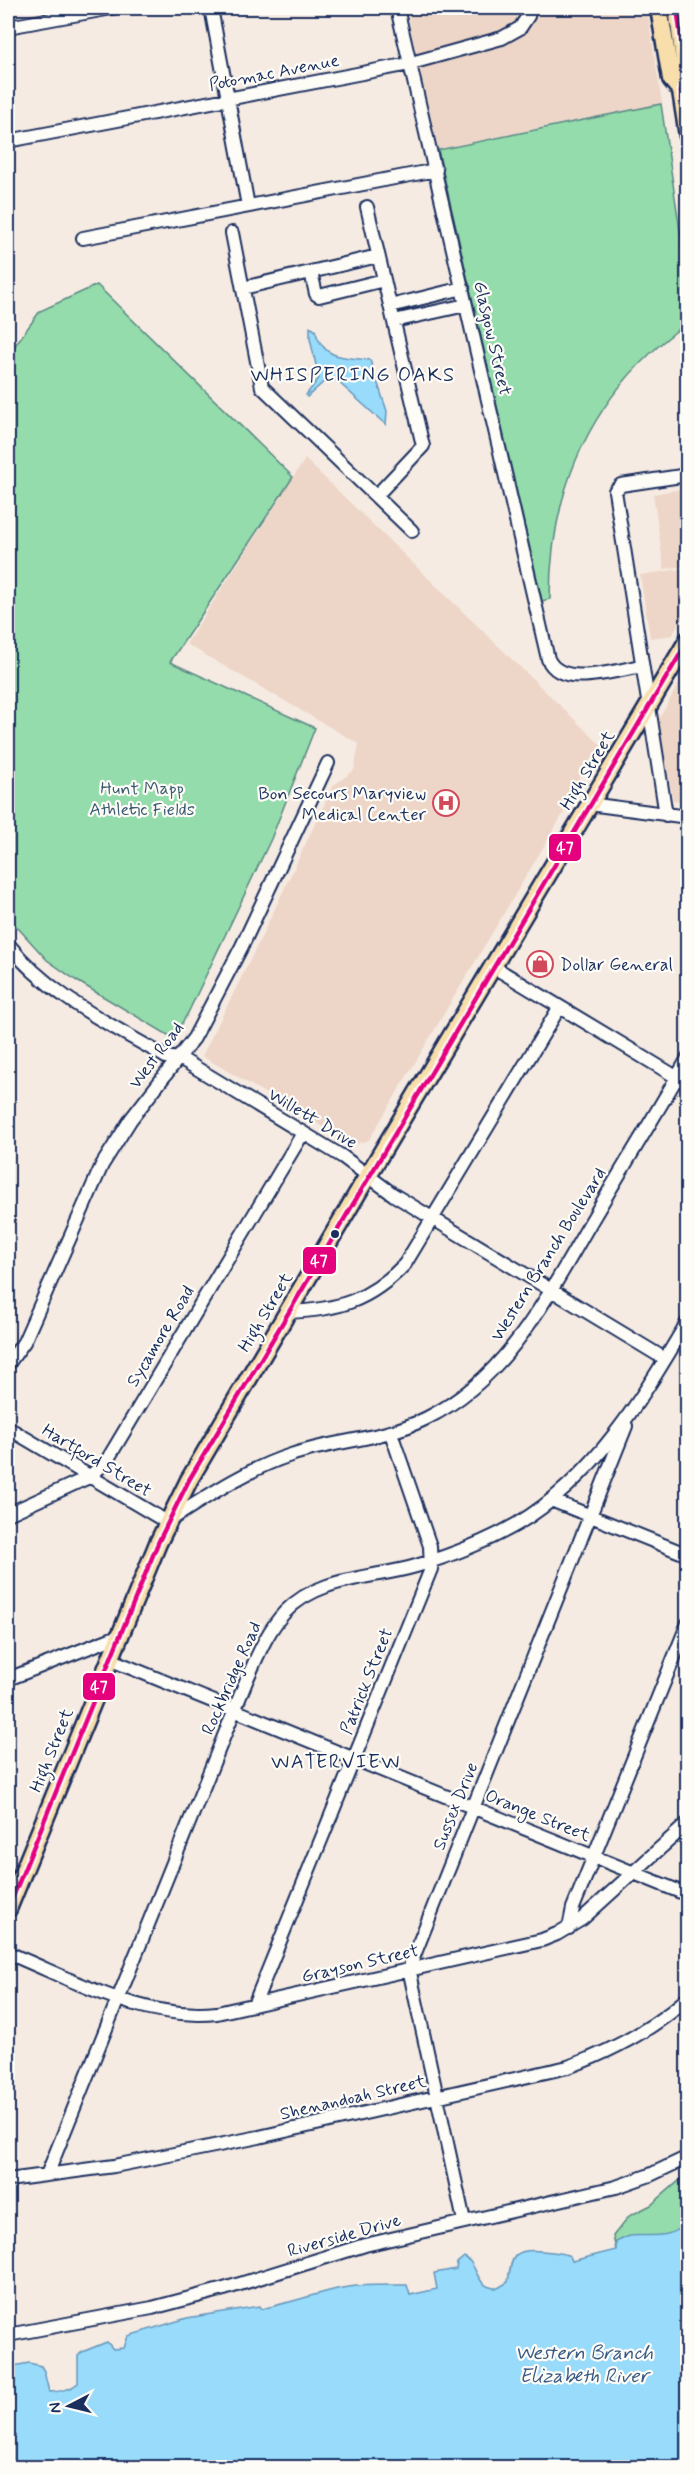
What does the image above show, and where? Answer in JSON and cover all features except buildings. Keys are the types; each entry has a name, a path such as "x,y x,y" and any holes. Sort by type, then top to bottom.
{"main road":[{"path":"659,8 671,79 684,91"},
{"path":"677,8 686,75 684,91 687,136"},
{"name":"High Street","path":"8,1909 118,1636 167,1522 218,1429 492,966 648,706 682,659 687,640"}],"street":[{"path":"8,27 112,8"},
{"path":"211,8 248,206"},
{"name":"Glasgow Street","path":"397,8 550,666 559,673 571,676 642,666"},
{"name":"Potomac Avenue","path":"8,141 411,63 502,38 520,28 530,8"},
{"path":"83,238 436,170"},
{"path":"367,207 423,446 376,496"},
{"path":"232,233 262,387 412,531"},
{"path":"243,288 378,256"},
{"path":"311,272 316,294 319,296 384,280"},
{"path":"390,306 463,288"},
{"path":"394,321 466,305"},
{"path":"666,815 615,491 617,487 687,475"},
{"name":"West Road","path":"8,1364 24,1342 106,1157 131,1119 194,1038 220,990 327,763"},
{"path":"589,804 687,817"},
{"name":"Willett Drive","path":"8,944 36,975 66,998 166,1057 179,1059 303,1133 354,1164 367,1177 665,1359"},
{"path":"492,966 682,1080"},
{"path":"288,1312 332,1308 365,1296 380,1287 405,1264 559,1008"},
{"name":"Western Branch Boulevard","path":"167,1522 271,1462 312,1449 392,1433 444,1409 490,1373 525,1332 682,1080 687,1058"},
{"name":"Sycamore Road","path":"8,1514 89,1477 106,1462 303,1133"},
{"name":"Rockbridge Road","path":"47,2175 234,1710 266,1638 286,1610 301,1598 331,1584 432,1560 499,1534 525,1519 551,1500 606,1445 629,1417 687,1321"},
{"name":"Sussex Drive","path":"410,1970 629,1417"},
{"name":"Hartford Street","path":"8,1428 167,1522"},
{"path":"392,1433 430,1546 432,1560"},
{"path":"551,1500 687,1556"},
{"name":"Patrick Street","path":"255,2005 431,1569 432,1560"},
{"path":"569,1928 573,1908 687,1623"},
{"path":"8,1679 118,1636"},
{"name":"Orange Street","path":"109,1659 687,1895"},
{"name":"Grayson Street","path":"8,1953 118,1999 150,2009 182,2015 217,2013 542,1940 569,1928 687,1823"},
{"path":"410,1970 464,2221"},
{"name":"Shenandoah Street","path":"8,2180 114,2166 259,2137 568,2067 593,2058 641,2033 687,1998"},
{"name":"Riverside Drive","path":"8,2335 152,2308 224,2289 365,2246 616,2187 650,2175 687,2157"}],"shaded area":[{"path":"406,8 647,8 662,103 438,149"},
{"name":"Bon Secours Maryview Medical Center","path":"305,459 603,747 588,763 571,792 563,814 369,1140 353,1145 202,1056 333,786 354,770 359,744 186,644"},
{"path":"687,488 687,566 664,569 653,494"},
{"path":"687,568 687,604 673,635 650,638 640,575"},
{"path":"686,670 687,803 673,800 658,721"}],"green space":[{"path":"661,104 687,277 687,323 654,350 626,379 603,410 584,444 569,480 558,517 552,557 550,599 542,601 438,150"},
{"name":"Hunt Mapp Athletic Fields","path":"97,285 293,477 170,662 315,728 271,839 188,1013 173,1038 77,981 47,960 8,917 8,355 40,311"},
{"path":"687,2174 687,2248 616,2250 613,2236 629,2216 651,2205"}],"water":[{"path":"310,327 315,330 323,347 329,352 343,357 370,360 387,411 386,425 336,380 327,379 307,397 306,395 319,378 310,339"},
{"name":"Western Branch Elizabeth River","path":"687,2191 687,2467 8,2467 8,2367 29,2363 41,2366 49,2392 57,2392 78,2383 78,2356 82,2352 107,2342 113,2349 124,2348 128,2336 187,2318 259,2306 261,2309 348,2287 407,2285 410,2295 437,2289 434,2273 456,2269 457,2263 464,2257 469,2260 485,2284 498,2288 508,2282 513,2260 525,2251 560,2253 570,2256 572,2261 616,2250 616,2242 628,2236 666,2234 679,2229 685,2220"}],"transit line":[{"name":"47","path":"677,8 686,75 681,91 688,133"},
{"name":"47","path":"8,1909 158,1543 189,1480 688,641"}],"place":[{"name":"Bon Secours Maryview Medical Center","path":"446,803"},
{"name":"Dollar General","path":"540,964"}],"district":[{"name":"WHISPERING OAKS","path":"353,374"},
{"name":"WATERVIEW","path":"336,1761"}]}
